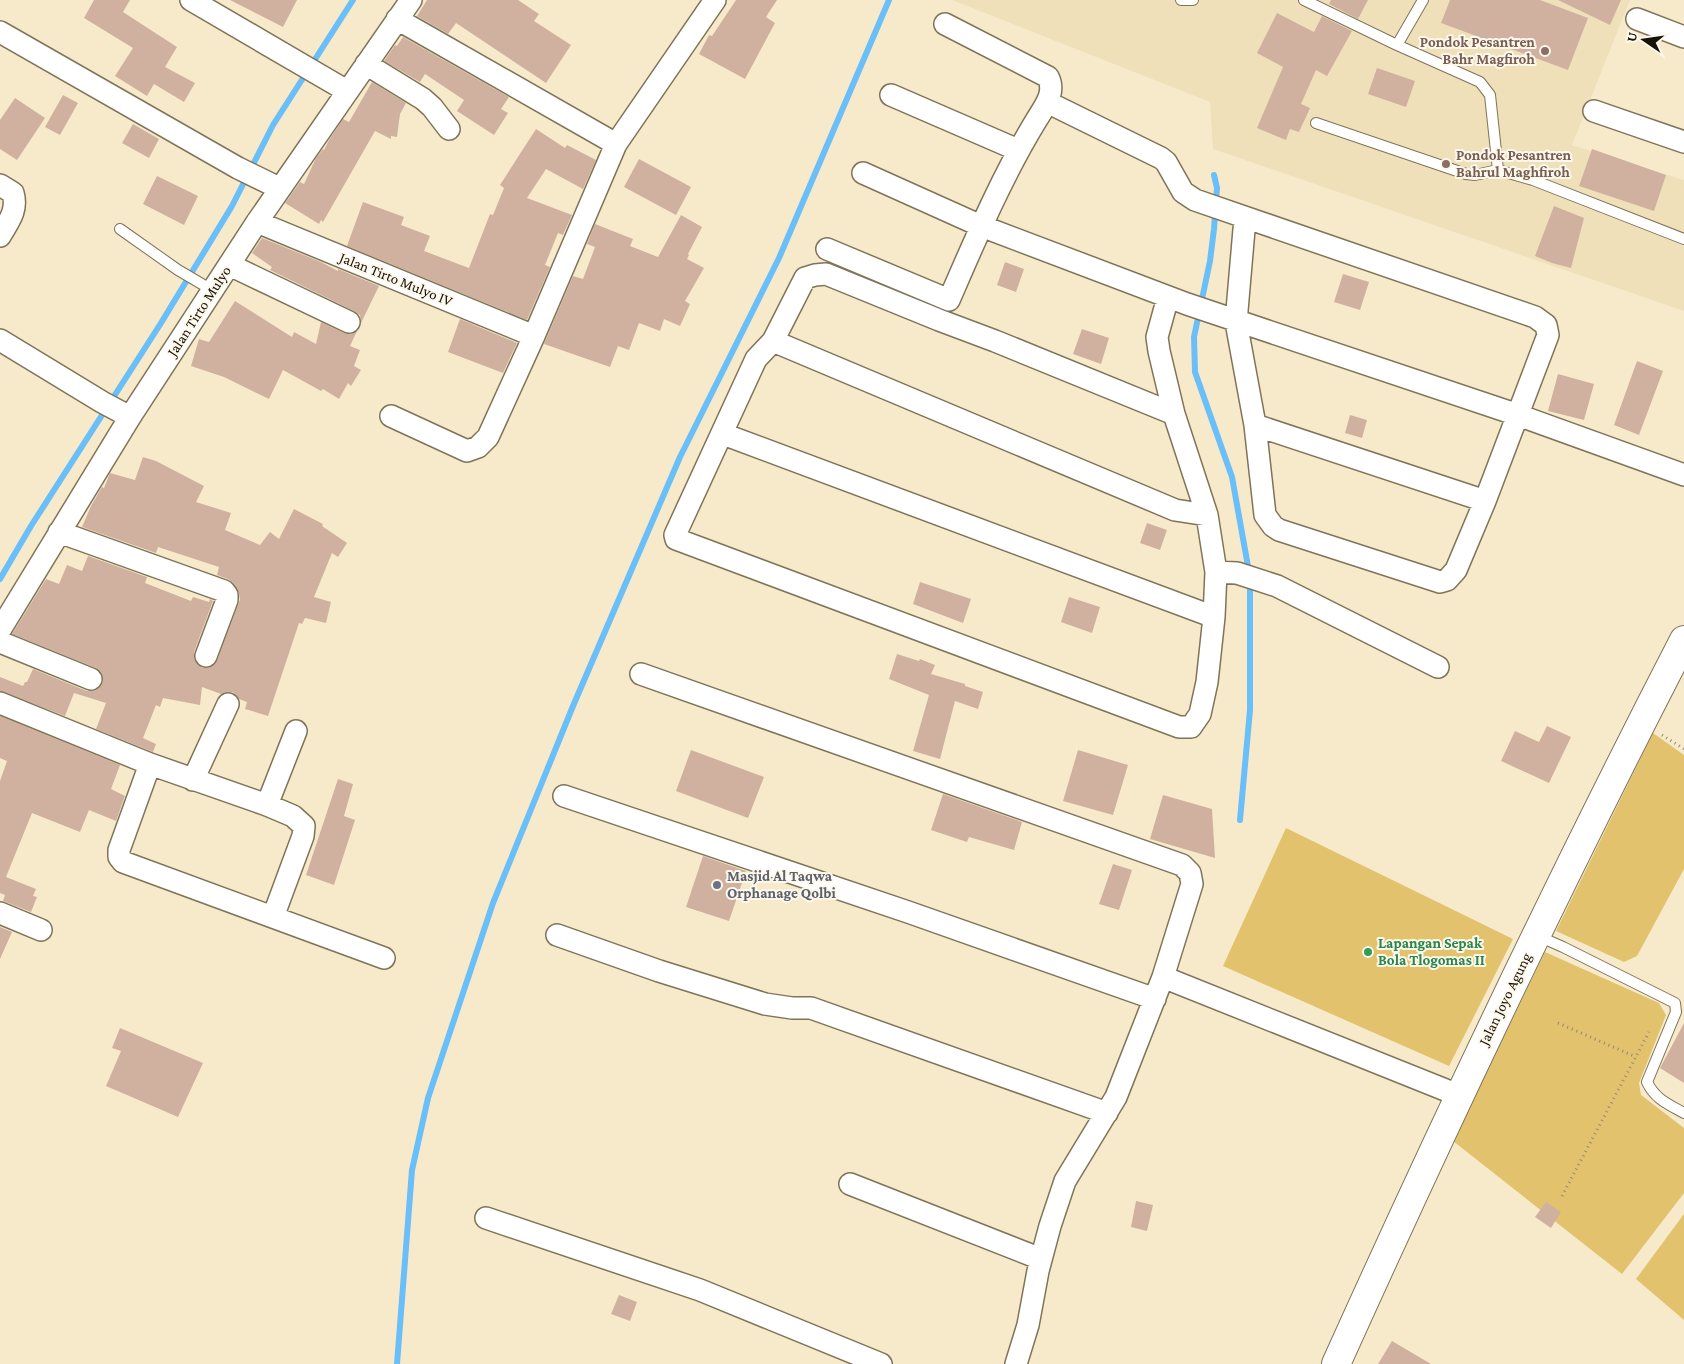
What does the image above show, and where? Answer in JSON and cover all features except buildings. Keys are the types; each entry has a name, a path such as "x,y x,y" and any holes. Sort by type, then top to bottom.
{"main road":[{"name":"Jalan Joyo Agung","path":"1336,1364 1458,1095 1684,640"}],"street":[{"path":"191,0 347,91"},
{"name":"Jalan Tirto Mulyo","path":"0,630 58,532 116,410 205,286 230,264 280,188 411,0"},
{"path":"391,416 467,450 478,448 488,436 534,336 616,144 715,0"},
{"path":"397,18 616,144"},
{"path":"1637,19 1684,37"},
{"path":"827,249 948,300 985,227 1018,150 1047,102 1051,83 1048,77 945,24"},
{"path":"0,32 238,168 280,188"},
{"path":"366,64 423,99 432,107 449,129"},
{"path":"891,95 1018,150"},
{"path":"1047,102 1161,158 1166,162 1183,192 1195,200 1536,317 1546,325 1548,335 1485,501 1456,570 1448,580 1440,582 1289,533 1273,526 1266,516 1255,425 1236,322 1245,218"},
{"path":"1594,111 1684,142"},
{"path":"863,173 985,227 1177,301 1518,415 1684,475"},
{"path":"0,185 14,193 16,201 14,214 0,236"},
{"name":"Jalan Tirto Mulyo IV","path":"257,222 534,336"},
{"path":"230,264 348,322"},
{"path":"1174,414 826,274 815,275 805,278 773,341 756,359 675,535 676,539 693,546 1179,727 1191,726 1200,714 1206,682 1214,617 1216,572 1207,514 1174,414 1159,351 1158,337 1177,301"},
{"path":"0,340 116,410"},
{"path":"773,341 1175,510 1207,514"},
{"path":"1255,425 1485,501"},
{"path":"723,434 1214,617"},
{"path":"58,532 224,591 227,595 227,600 206,656"},
{"path":"1216,572 1237,573 1277,586 1438,666"},
{"path":"0,642 92,679"},
{"path":"641,674 1182,865 1190,873 1192,884 1155,999 1116,1097 1066,1181 1050,1226 1041,1259 1028,1325 1016,1364"},
{"path":"0,703 150,764 293,816 304,826 304,836 273,916"},
{"path":"193,780 228,704"},
{"path":"267,805 296,731"},
{"path":"150,764 119,850 118,857 123,862 384,958"},
{"path":"564,796 908,912 1155,999"},
{"path":"0,913 41,930"},
{"path":"557,935 659,971 765,1004 792,1008 811,1008 1107,1113"},
{"path":"1163,977 1458,1095"},
{"path":"850,1184 1041,1259"},
{"path":"486,1218 700,1290 881,1364"}],"lane":[{"path":"1181,0 1193,0"},
{"path":"1304,0 1397,45 1480,82 1490,95 1498,170"},
{"path":"1397,45 1423,0"},
{"path":"1316,123 1466,174 1475,175 1498,170 1533,180 1684,238"},
{"path":"120,229 205,286"},
{"path":"1536,935 1563,946 1675,1003 1676,1012 1648,1082 1652,1092 1660,1099 1684,1113"}],"path":[{"path":"1562,1196 1667,999"},
{"path":"1558,1023 1636,1057"}],"shaded area":[{"name":"Pondok Pesantren Bahrul Maghfiroh","path":"952,0 1630,0 1572,145 1684,180 1684,311 1213,149 1210,102"},
{"path":"1653,733 1684,755 1684,869 1637,956 1624,962 1556,931"},
{"name":"Lapangan Sepak Bola Tlogomas II","path":"1286,828 1513,939 1449,1066 1223,966"},
{"path":"1545,952 1659,1003 1666,1015 1639,1083 1641,1095 1684,1128 1684,1193 1622,1274 1453,1141"},
{"path":"1684,1214 1684,1320 1636,1279"}],"waterway":[{"path":"0,579 31,526 161,323 232,206 273,125 353,0"},
{"path":"397,1364 412,1170 428,1098 493,903 573,706 680,457 779,258 889,0"},
{"path":"1214,175 1217,188 1214,229 1210,261 1194,337 1195,372 1232,477 1249,572"},
{"path":"1240,820 1250,710 1250,582"}],"place":[{"name":"Pondok Pesantren Bahr Magfiroh","path":"1545,51"},
{"name":"Pondok Pesantren Bahrul Maghfiroh","path":"1446,164"},
{"name":"Masjid Al Taqwa Orphanage Qolbi","path":"717,885"},
{"name":"Lapangan Sepak Bola Tlogomas II","path":"1368,952"}]}
